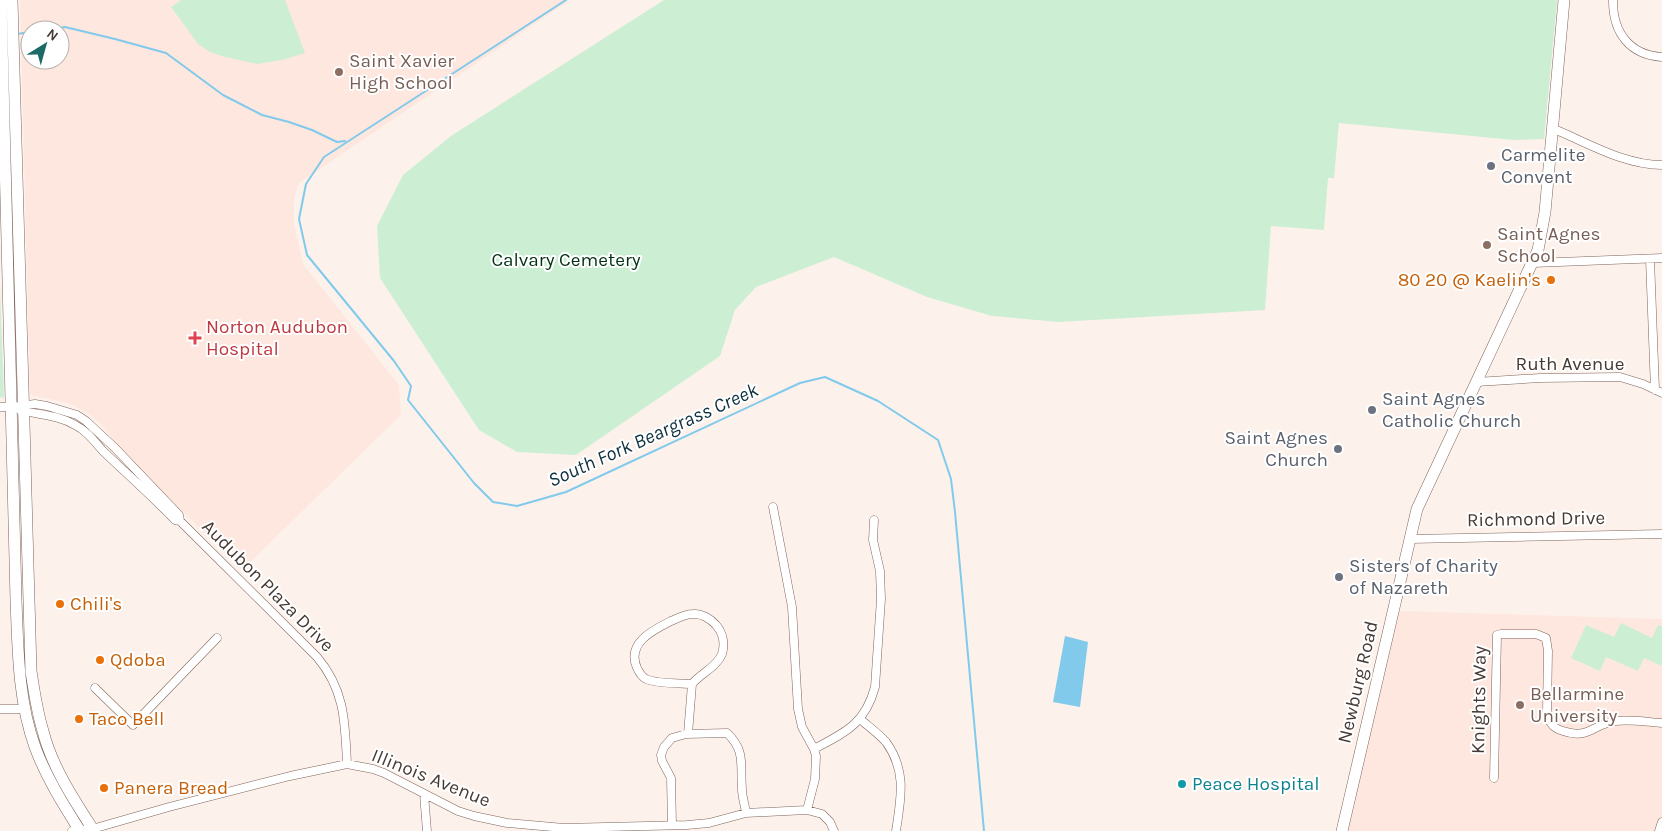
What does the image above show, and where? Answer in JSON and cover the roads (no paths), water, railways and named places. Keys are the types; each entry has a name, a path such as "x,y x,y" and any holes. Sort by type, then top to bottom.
{"main road":[{"path":"1,0 14,408 29,643 34,690 43,733 51,756 93,830"},
{"path":"12,0 17,643 25,709 35,747 77,830"},
{"name":"Newburg Road","path":"1342,831 1410,538 1422,494 1533,263 1542,232 1554,129 1564,0"}],"street":[{"path":"1612,0 1619,30 1626,40 1638,52 1662,57"},
{"path":"1554,129 1623,159 1642,164 1662,165"},
{"path":"1533,263 1662,258"},
{"path":"1650,259 1659,392"},
{"name":"Ruth Avenue","path":"1476,382 1540,378 1620,377 1659,392"},
{"name":"Audubon Plaza Drive","path":"14,408 61,418 86,432 175,520 180,520 324,665 338,690 343,708 347,764"},
{"path":"773,507 792,608 798,709 802,727 816,756 816,772 807,810"},
{"path":"814,749 843,733 860,719 869,704 875,686 881,582 873,540 874,520"},
{"name":"Richmond Drive","path":"1410,538 1662,534"},
{"path":"688,734 692,684 697,678 712,668 722,655 724,642 718,627 699,614 692,614 653,630 644,637 635,652 634,660 641,675 646,679 656,682 692,684"},
{"name":"Knights Way","path":"1494,778 1497,635 1536,634 1546,638 1548,651 1547,712 1553,727 1558,730 1580,735 1612,722 1630,720 1662,723"},
{"path":"95,688 133,725 217,638"},
{"path":"0,708 25,709"},
{"path":"860,719 885,741 895,759 902,779 896,831"},
{"path":"672,825 671,778 662,762 661,755 664,747 672,738 688,734 727,733 734,739 739,748 742,761 742,789 746,813"},
{"name":"Illinois Avenue","path":"77,830 93,830 161,809 290,776 347,764 373,768 466,814 507,823 564,828 672,825 709,823 746,813 807,810 822,814 830,822 834,831"},
{"path":"424,794 426,831"},
{"path":"1659,831 1662,822"}],"water":[{"path":"1065,636 1088,642 1080,707 1053,702"}],"waterway":[{"name":"South Fork Beargrass Creek","path":"566,0 324,157 306,184 299,219 307,255 394,361 411,386 408,400 474,483 493,502 517,506 566,492 800,383 825,377 878,401 938,440 951,479 955,512 984,831"},
{"path":"70,28 166,53 223,95 262,115 312,130 337,142 345,141"}],"place":[{"name":"Saint Xavier High School","path":"339,72"},
{"name":"Carmelite Convent","path":"1491,166"},
{"name":"Saint Agnes School","path":"1487,245"},
{"name":"80 20 @ Kaelin's","path":"1551,280"},
{"name":"Norton Audubon Hospital","path":"195,338"},
{"name":"Saint Agnes Catholic Church","path":"1372,410"},
{"name":"Saint Agnes Church","path":"1338,449"},
{"name":"Sisters of Charity of Nazareth","path":"1339,577"},
{"name":"Chili's","path":"60,604"},
{"name":"Qdoba","path":"100,660"},
{"name":"Bellarmine University","path":"1520,705"},
{"name":"Taco Bell","path":"79,719"},
{"name":"Peace Hospital","path":"1182,784"},
{"name":"Panera Bread","path":"104,788"}],"park label":[{"name":"Calvary Cemetery","path":"566,260"}]}
